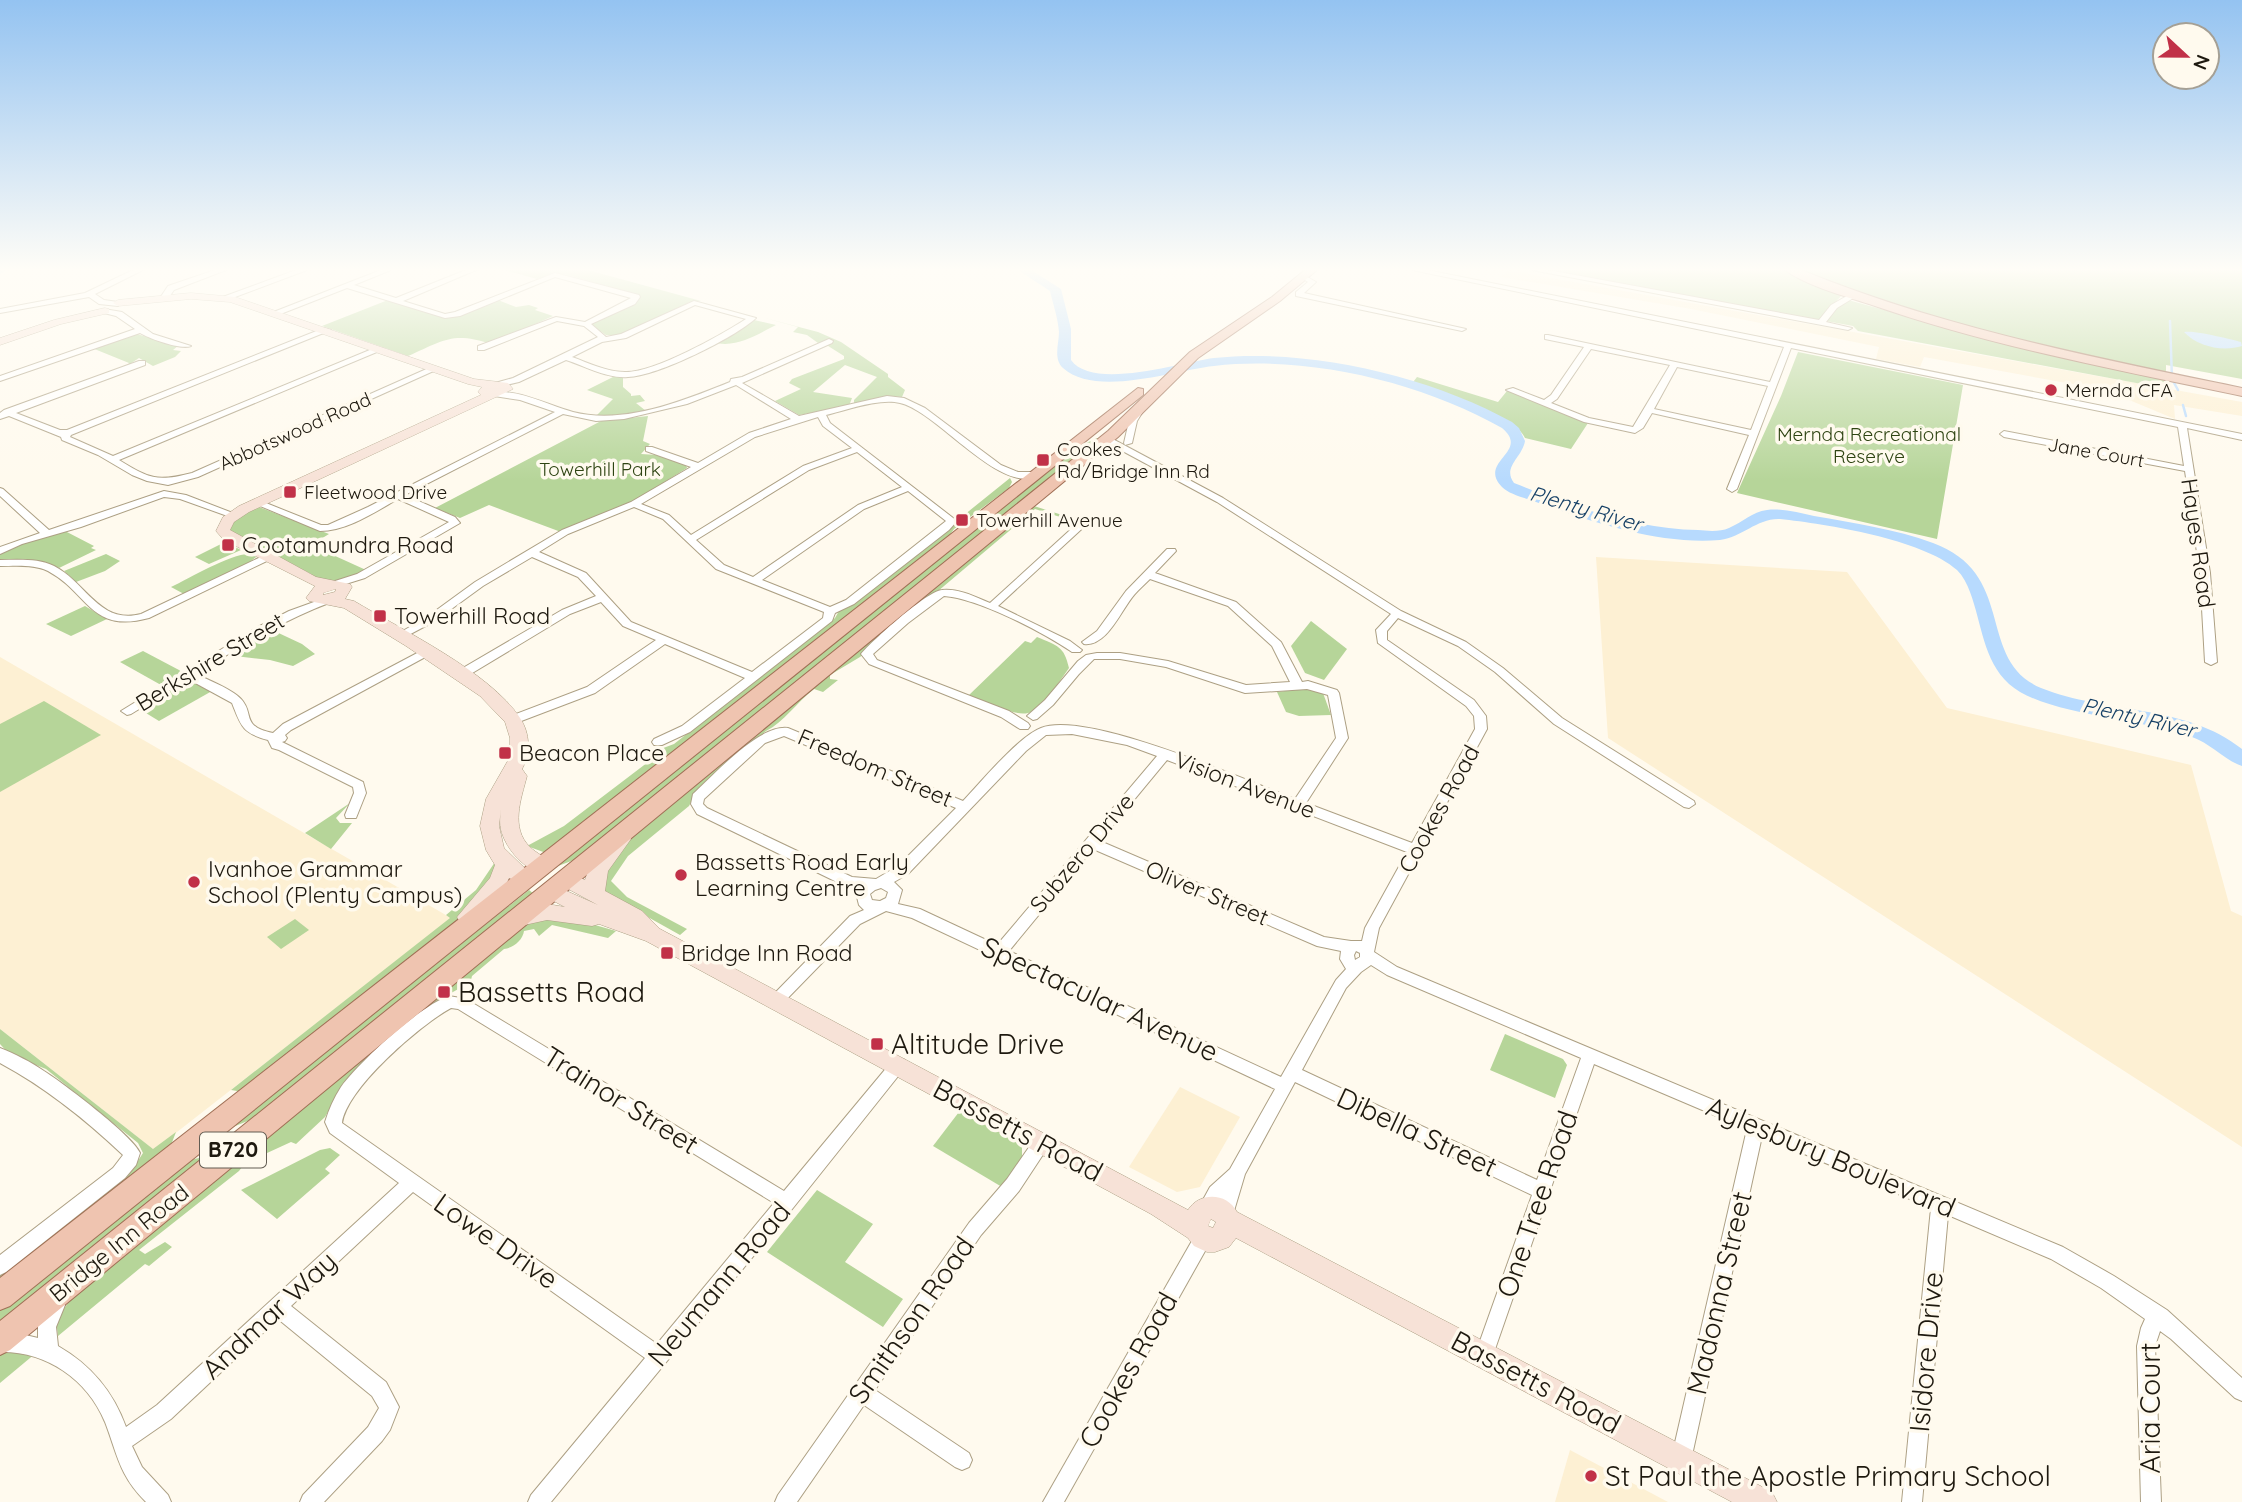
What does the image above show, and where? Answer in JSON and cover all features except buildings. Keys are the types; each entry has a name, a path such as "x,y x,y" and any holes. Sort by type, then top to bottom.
{"main road":[{"name":"Bridge Inn Road","path":"1157,385 1175,363 1208,340"},
{"name":"Bridge Inn Road","path":"0,1296 1034,475 1101,432 1217,340"},
{"path":"2000,340 2238,391"},
{"name":"Bridge Inn Road","path":"0,1341 1094,450 1101,432"},
{"path":"534,873 559,885"},
{"path":"205,1133 230,1152"}],"street":[{"path":"0,379 111,340"},
{"path":"161,340 187,346"},
{"path":"63,433 301,340"},
{"path":"355,340 561,412 597,418 645,414 671,407 829,341"},
{"path":"481,348 501,340"},
{"path":"401,496 452,519 455,523 361,576 341,591 318,594 267,557 225,533 224,526 236,514 600,340"},
{"path":"566,357 621,374 634,374 675,358 709,340"},
{"path":"1562,340 1774,385"},
{"path":"1758,340 2242,437"},
{"path":"174,351 199,342"},
{"path":"1544,404 1553,397 1589,346"},
{"path":"1732,489 1788,346"},
{"path":"116,459 380,349"},
{"path":"3,413 142,363"},
{"path":"1510,390 1587,421 1628,430 1639,428 1675,364"},
{"name":"Abbotswood Road","path":"156,489 177,486 195,475 434,369"},
{"path":"734,381 798,419"},
{"path":"1130,447 1133,421 1157,385"},
{"path":"399,636 431,619 479,584 573,528 634,504 752,435 798,419 887,399 899,399 921,410 973,447 981,457 1012,475 1034,475"},
{"path":"1649,410 1754,433"},
{"path":"261,503 326,529 401,496 411,488 561,412"},
{"path":"3,413 63,433 66,438 116,459 122,468 156,489"},
{"path":"634,504 662,514 715,564 830,611 850,602 951,524 950,519 824,422 821,414"},
{"name":"Hayes Road","path":"2182,425 2205,573 2211,662"},
{"path":"1101,432 1220,500 1397,613 1479,654 1558,721 1689,804"},
{"name":"Jane Court","path":"2004,434 2188,469"},
{"path":"1094,450 1130,447"},
{"path":"689,540 806,468 858,449"},
{"path":"648,451 698,466"},
{"path":"1003,500 1014,484 1012,475"},
{"path":"0,551 46,533 86,523 156,489 177,486 217,510 236,514"},
{"path":"754,581 860,507 908,488"},
{"path":"0,491 46,533"},
{"path":"0,503 11,499"},
{"path":"990,607 1083,523"},
{"path":"1022,748 1028,722 1053,700 1130,593 1171,551"},
{"path":"531,552 574,570 626,624 753,677"},
{"path":"0,563 36,564 53,569 97,608 126,621 140,618 267,557"},
{"path":"1147,575 1232,604 1277,644 1298,686"},
{"path":"318,594 341,591 399,636 496,700 512,720 519,743 514,770 501,783 489,832 496,855 505,864 534,873"},
{"name":"Berkshire Street","path":"127,711 293,613 318,594"},
{"path":"1028,722 869,660 867,654 940,594 956,594 1089,650 1175,666 1245,689 1319,687 1335,696 1343,733 1340,742 1298,805"},
{"path":"460,675 566,612 600,598"},
{"path":"658,742 680,733 828,619 830,611"},
{"name":"Cookes Road","path":"1053,1502 1212,1223 1237,1172 1479,735 1482,722 1470,703 1382,641 1381,630 1397,613"},
{"path":"512,720 591,690 663,640"},
{"path":"279,735 425,653"},
{"path":"188,674 232,697 239,704 245,723 254,730 279,735 359,785 360,793 352,815"},
{"path":"855,920 866,889 903,870 1046,726 1053,700"},
{"name":"Vision Avenue","path":"1028,722 1117,738 1416,850"},
{"name":"Freedom Street","path":"850,882 698,807 698,797 761,740 784,731 965,807"},
{"name":"Subzero Drive","path":"999,953 1165,754"},
{"path":"514,770 517,776 510,808 509,831 534,873"},
{"path":"595,893 594,881 600,870 635,823"},
{"name":"Oliver Street","path":"1091,843 1356,956"},
{"path":"436,950 493,889 505,864"},
{"path":"777,1000 855,920 892,901 903,870"},
{"path":"850,882 878,883 889,885 895,890"},
{"path":"850,882 871,907 883,907"},
{"name":"Bassetts Road","path":"559,885 595,893 635,916 653,935"},
{"name":"Bassetts Road","path":"559,885 616,923 653,935 1160,1206 1273,1245 1762,1502"},
{"name":"Spectacular Avenue","path":"895,890 900,902 915,913 999,953 1289,1079"},
{"name":"Spectacular Avenue","path":"883,907 915,913"},
{"path":"519,918 547,912 616,923"},
{"name":"Aylesbury Boulevard","path":"1356,956 1940,1203 2089,1270 2188,1339 2242,1391"},
{"name":"Lowe Drive","path":"453,1001 432,1013 369,1067 336,1110 334,1125 659,1356"},
{"name":"Trainor Street","path":"453,1001 466,1005 787,1202"},
{"name":"One Tree Road","path":"1485,1355 1590,1054"},
{"path":"0,1055 38,1075 110,1132 132,1153 130,1160 119,1173 0,1266"},
{"name":"Neumann Road","path":"538,1502 899,1065"},
{"name":"Dibella Street","path":"1289,1079 1542,1191"},
{"name":"Madonna Street","path":"1681,1460 1756,1126"},
{"name":"Smithson Road","path":"785,1502 975,1229 1013,1185 1042,1142"},
{"name":"Andmar Way","path":"121,1442 164,1412 412,1182"},
{"name":"Isidore Drive","path":"1912,1502 1940,1203"},
{"path":"50,1350 45,1334 49,1316 89,1267"},
{"path":"278,1307 379,1389 389,1407 375,1434 310,1502"},
{"name":"Aria Court","path":"2151,1502 2146,1346 2150,1328 2160,1317"},
{"path":"0,1341 22,1342 50,1350 97,1390 110,1412 132,1471 161,1502"},
{"path":"861,1392 961,1460"}],"shaded area":[{"path":"1845,340 1898,340 2242,402 2242,416 2174,405 2175,419 2105,390 1924,357 1920,367 1876,359 1879,347"},
{"path":"1596,557 1847,572 1947,708 2191,765 2231,911 2242,916 2242,1147 1608,738"},
{"name":"Ivanhoe Grammar School (Plenty Campus)","path":"0,657 451,918 154,1150 0,1029"},
{"path":"1180,1087 1240,1117 1200,1187 1177,1192 1129,1167"},
{"name":"St Paul the Apostle Primary School","path":"1570,1450 1668,1502 1555,1502"}],"green space":[{"path":"117,340 158,340 178,346 173,350 181,351 175,357 153,366 139,358 127,366 129,363 92,348"},
{"path":"362,340 445,340 408,356"},
{"path":"478,340 500,340 491,344"},
{"path":"716,340 744,340 729,344 712,342"},
{"path":"814,340 837,340 841,342 888,374 888,377 905,390 902,397 891,396 854,405 854,400 877,377 845,365 813,392 852,398 849,406 799,415 775,401 801,389 789,383 792,379 844,359 844,356 825,344 831,341 818,343"},
{"path":"1907,340 1994,340 2168,380 2163,388"},
{"path":"2011,340 2242,340 2242,379 2166,365 2166,376"},
{"name":"Mernda Recreational Reserve","path":"1798,352 1963,385 1937,539 1737,493"},
{"path":"617,375 623,377 623,387 631,396 640,395 645,401 636,403 646,411 597,415 613,399 587,390"},
{"path":"1417,377 1498,402 1507,391 1588,423 1571,449 1525,438 1518,429 1491,412 1410,386"},
{"name":"Towerhill Park","path":"648,416 643,441 650,444 641,454 657,455 686,465 687,468 629,504 561,532 489,505 460,518 435,508 601,421"},
{"path":"1100,438 574,860 558,866 943,552 978,528 1082,445"},
{"path":"1010,478 1012,482 1009,488 954,529 944,543 546,853 527,846 564,826 656,756 658,750 674,744"},
{"path":"1034,506 1081,521 1079,523 1035,509 860,657 830,675 830,679 838,680 823,692 814,689 808,694 695,794 689,806 628,856 611,881 627,897 687,929 680,935 603,892 601,878 625,844"},
{"path":"259,507 329,534 311,545 366,570 341,580 314,577 229,531 234,519"},
{"path":"65,531 94,546 91,548 96,550 59,568 43,562 0,559 0,554 18,545"},
{"path":"225,542 241,550 209,564 195,557"},
{"path":"106,554 120,561 105,571 76,582 64,571"},
{"path":"251,554 256,557 250,562 184,594 171,587 223,561"},
{"path":"85,606 107,619 71,636 46,624"},
{"path":"1311,621 1347,649 1324,680 1305,673 1291,646"},
{"path":"270,629 302,644 315,654 293,666 270,660 226,655"},
{"path":"1037,637 1059,648 1065,655 1069,668 1036,709 1028,713 1018,713 969,695 1025,641 1031,643"},
{"path":"143,651 183,673 161,685 120,662"},
{"path":"191,680 212,691 159,721 141,710 163,691"},
{"path":"1309,688 1323,693 1331,715 1299,716 1286,712 1277,692"},
{"path":"44,701 101,735 0,792 0,724"},
{"path":"350,803 336,818 340,823 352,823 331,849 305,833"},
{"path":"495,862 498,868 457,922 243,1092 231,1090 450,918 446,915 476,890"},
{"path":"529,890 534,894 250,1120 228,1129"},
{"path":"529,918 581,921 616,931 608,938 552,925 539,936 534,929 524,931 517,943 504,949 472,976 471,980 442,998 381,1048 338,1094 325,1117 296,1144 291,1142 245,1163 239,1171 139,1250 145,1254 165,1242 172,1247 149,1266 145,1264 58,1336 56,1320 70,1300"},
{"path":"295,919 309,930 281,949 267,937"},
{"path":"0,1029 153,1149 176,1132 171,1145 0,1283 0,1273 132,1170 143,1153 138,1143 46,1069 10,1055 0,1044"},
{"path":"1505,1034 1563,1059 1567,1065 1555,1098 1490,1070"},
{"path":"962,1108 1022,1141 1022,1157 1002,1187 933,1146"},
{"path":"330,1148 340,1155 325,1169 330,1173 277,1219 241,1190 320,1150"},
{"path":"190,1160 201,1160 0,1331 0,1304"},
{"path":"817,1190 873,1224 845,1262 903,1299 883,1327 767,1252"},
{"path":"16,1349 36,1353 0,1383 0,1355"}],"water":[{"path":"2233,340 2241,342 2242,346 2211,347 2196,341"}],"waterway":[{"name":"Plenty River","path":"1065,340 1065,360 1068,366 1099,377 1139,375 1214,362 1286,361 1360,372 1431,393 1498,420 1514,430 1517,447 1502,467 1502,477 1509,486 1584,513 1641,528 1695,535 1719,535 1742,528 1757,517 1780,514 1852,527 1932,548 1956,561 1970,575 1978,590 1998,655 2017,681 2033,691 2058,700 2173,724 2200,733 2223,744 2242,759"},
{"path":"2171,340 2172,379 2178,390"},
{"path":"2183,405 2186,416"}],"place":[{"name":"Mernda CFA","path":"2051,390"},
{"name":"Cookes Rd/Bridge Inn Rd","path":"1043,460"},
{"name":"Fleetwood Drive","path":"290,492"},
{"name":"Towerhill Avenue","path":"962,520"},
{"name":"Cootamundra Road","path":"228,545"},
{"name":"Towerhill Road","path":"380,616"},
{"name":"Beacon Place","path":"505,753"},
{"name":"Bassetts Road Early Learning Centre","path":"681,875"},
{"name":"Ivanhoe Grammar School (Plenty Campus)","path":"194,882"},
{"name":"Bridge Inn Road","path":"667,953"},
{"name":"Bassetts Road","path":"444,992"},
{"name":"Altitude Drive","path":"877,1044"},
{"name":"St Paul the Apostle Primary School","path":"1591,1476"}]}
